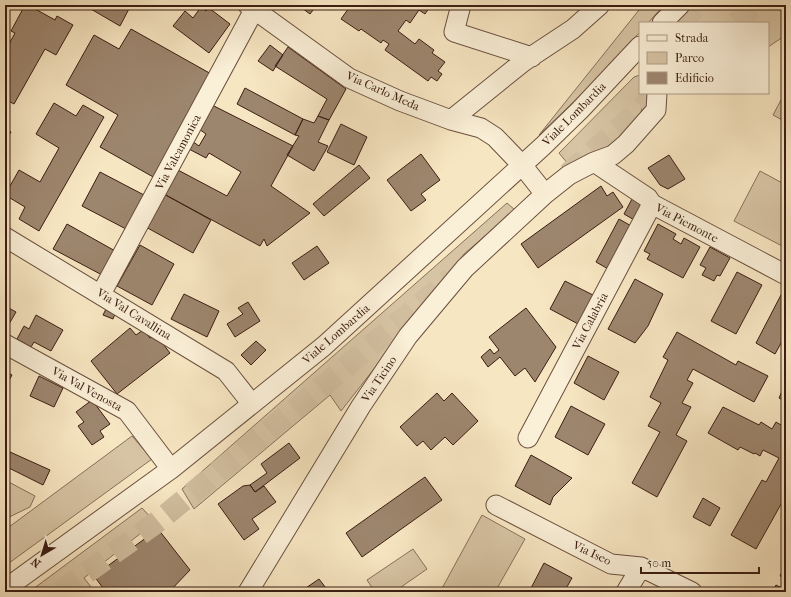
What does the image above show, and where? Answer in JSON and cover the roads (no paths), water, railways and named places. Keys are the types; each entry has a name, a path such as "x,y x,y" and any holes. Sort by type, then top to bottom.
{"street":[{"path":"461,5 454,32 532,57"},
{"path":"451,120 523,62 573,29 600,5"},
{"name":"Via Carlo Meda","path":"251,8 349,78 451,120 481,128 495,137 522,165 545,194"},
{"name":"Via Valcamonica","path":"101,294 251,8"},
{"name":"Viale Lombardia","path":"5,589 171,469 324,346 580,110 639,47"},
{"name":"Via Ticino","path":"248,592 361,406 408,336 465,268 545,194 569,175 594,162 613,155 626,144 656,110 657,94"},
{"name":"Via Piemonte","path":"594,162 648,198 652,204 786,275"},
{"name":"Via Calabria","path":"528,438 652,204"},
{"name":"Via Val Cavallina","path":"5,237 226,370 252,404"},
{"name":"Via Val Venosta","path":"5,344 127,411 171,469"},
{"name":"Via Iseo","path":"496,504 611,564 640,567 692,592"},
{"path":"626,592 640,567"}],"tunnel":[{"path":"681,22 699,5"},
{"path":"737,22 756,5"},
{"path":"568,174 657,94"},
{"path":"60,592 157,522 335,376 451,278"}]}
